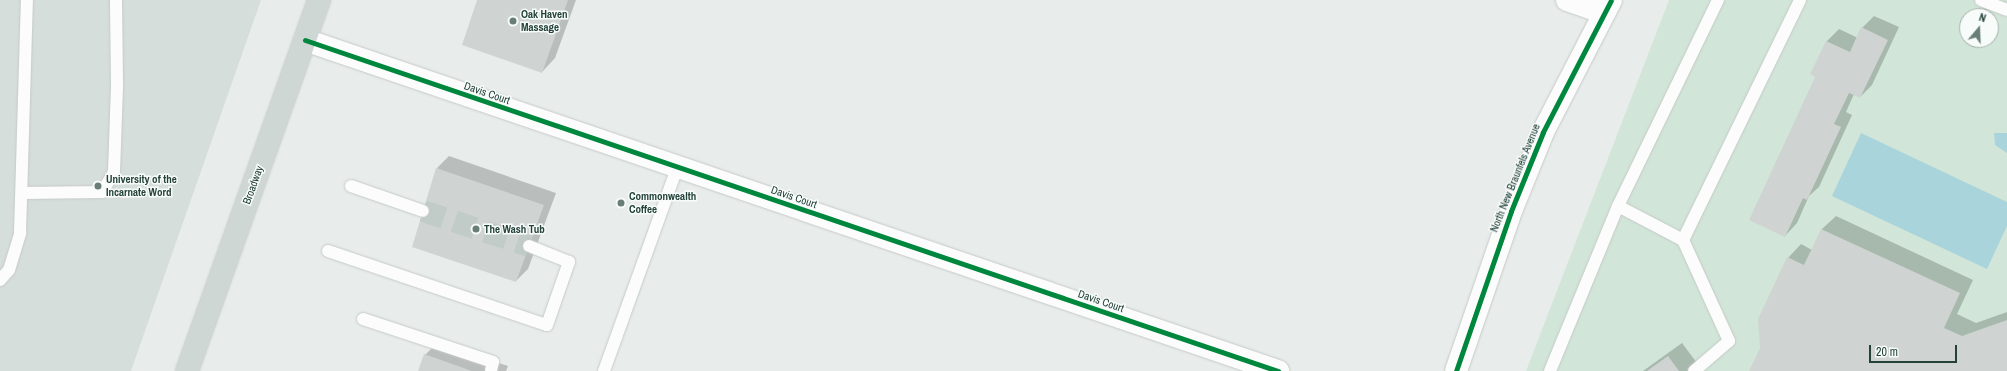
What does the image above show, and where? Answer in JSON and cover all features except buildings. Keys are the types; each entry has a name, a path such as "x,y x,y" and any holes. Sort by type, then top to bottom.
{"main road":[{"name":"Broadway","path":"187,371 319,0"}],"street":[{"path":"1567,0 1607,6"},
{"name":"North New Braunfels Avenue","path":"1456,371 1511,210 1543,132 1607,6"},
{"name":"Davis Court","path":"305,40 677,168 1278,371"}],"lane":[{"path":"0,280 9,270 20,234 27,0"},
{"path":"22,193 102,192 114,172 117,84 116,0"},
{"path":"1550,371 1618,206 1718,0"},
{"path":"1683,240 1800,0"},
{"path":"1980,0 2007,10"},
{"path":"604,371 677,168"},
{"path":"351,186 423,212"},
{"path":"1618,206 1683,240 1729,341 1694,371"},
{"path":"328,251 547,325 569,262 529,246"},
{"path":"363,319 493,362 491,371"}],"shaded area":[{"name":"University of the Incarnate Word","path":"0,0 261,0 131,371 0,371"}],"green space":[{"path":"1669,0 2007,0 2007,371 1526,371"}],"water":[{"path":"1861,133 2007,202 2007,226 1987,269 1832,196"},
{"path":"1994,133 2007,133 2007,153 1995,145"}],"tunnel":[{"path":"423,211 529,246"}],"cycle path":[{"path":"1456,371 1511,211 1543,132 1611,0"},
{"path":"305,40 1278,371"}],"place":[{"name":"Oak Haven Massage","path":"513,21"},
{"name":"University of the Incarnate Word","path":"98,186"},
{"name":"Commonwealth Coffee","path":"621,203"},
{"name":"The Wash Tub","path":"476,229"}]}
